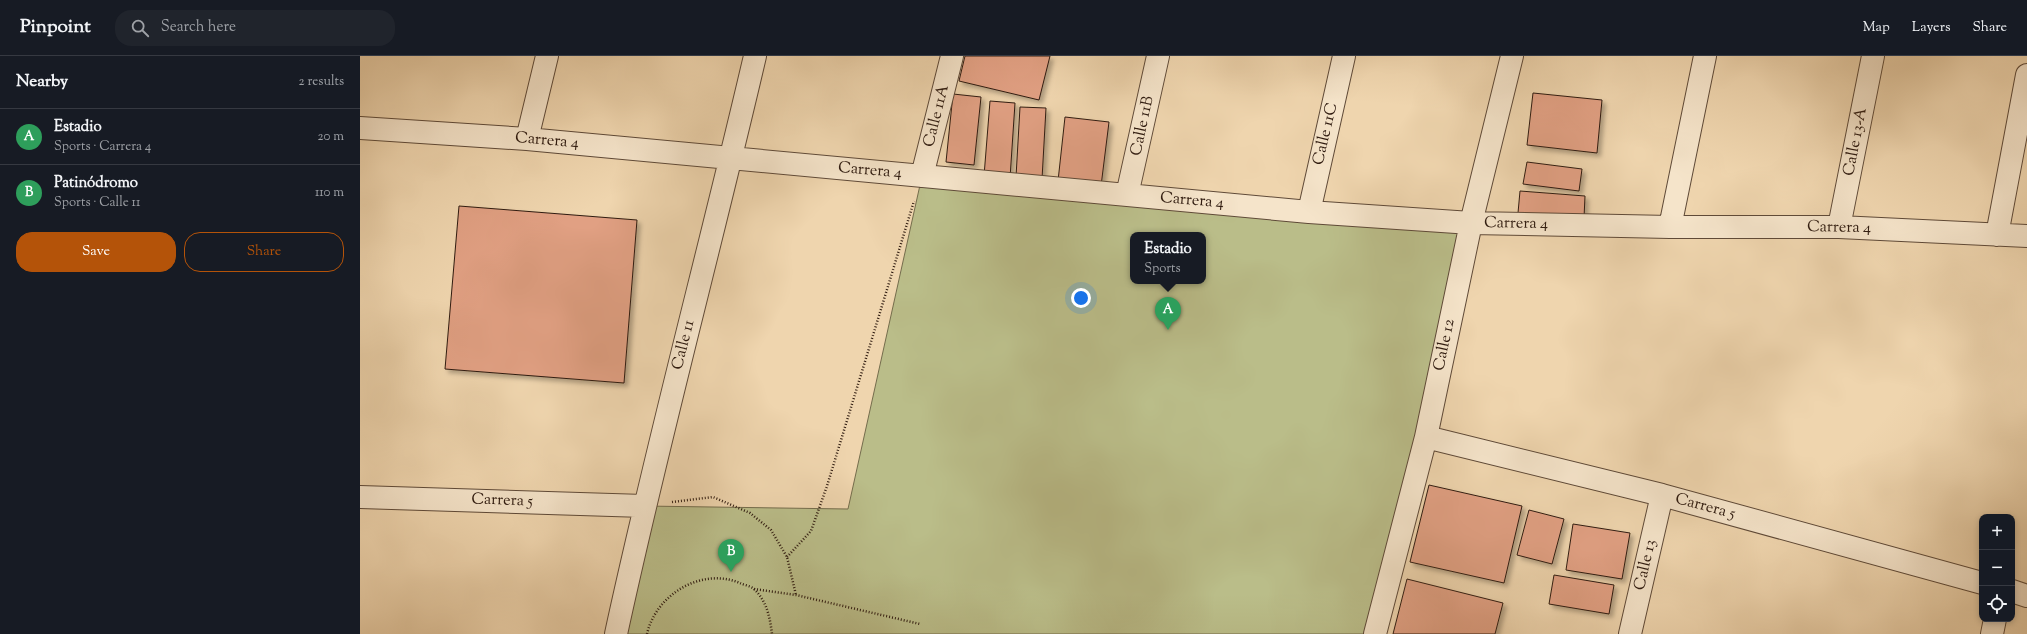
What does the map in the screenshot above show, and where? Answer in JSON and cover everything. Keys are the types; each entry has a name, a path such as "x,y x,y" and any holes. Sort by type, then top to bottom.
{"street":[{"path":"527,139 547,56"},
{"name":"Calle 11","path":"616,634 644,506 755,56"},
{"name":"Calle 11A","path":"922,176 952,56"},
{"name":"Calle 11B","path":"1128,196 1158,56"},
{"name":"Calle 11C","path":"1309,212 1344,56"},
{"name":"Calle 12","path":"1375,634 1426,437 1471,223 1512,56"},
{"path":"1670,227 1705,56"},
{"name":"Calle 13-A","path":"1838,227 1873,56"},
{"path":"1997,235 2027,75"},
{"name":"Carrera 4","path":"360,128 527,139 1128,196 1309,212 1471,223 1670,227 1838,227 2027,236"},
{"name":"Carrera 5","path":"1426,437 1662,495 1979,582"},
{"name":"Calle 13","path":"1630,634 1662,495"},
{"name":"Carrera 5","path":"360,497 644,506"},
{"path":"2015,592 2027,596"},
{"path":"1992,634 1994,622"}],"path":[{"path":"787,557 811,531 922,176"},
{"path":"644,506 713,497 750,514 772,530 787,557 796,595"},
{"path":"647,634 660,606 681,587 709,578 730,579 754,589 796,595 920,624"},
{"path":"754,589 768,610 772,634"}],"green space":[{"path":"922,176 1471,223 1375,634 616,634 644,506 848,509"}],"building":[{"path":"965,56 1050,56 1039,100 959,81"},
{"path":"1533,93 1602,100 1597,153 1527,145"},
{"path":"953,94 981,97 974,165 946,162"},
{"path":"990,101 1015,103 1010,178 984,176"},
{"path":"1020,107 1046,108 1042,179 1016,177"},
{"path":"1065,117 1109,122 1101,186 1058,181"},
{"path":"1527,162 1582,169 1579,191 1523,184"},
{"path":"1520,191 1585,196 1584,218 1518,213"},
{"path":"459,206 637,220 624,383 445,369"},
{"path":"1429,485 1522,506 1504,583 1410,562"},
{"path":"1529,510 1564,519 1552,564 1517,555"},
{"path":"1573,524 1630,533 1622,579 1566,570"},
{"path":"1554,575 1614,585 1609,614 1549,604"},
{"path":"1407,579 1503,603 1495,634 1393,634"}],"place":[{"name":"Estadio","path":"1168,330"},
{"name":"Patinódromo","path":"731,572"}]}
